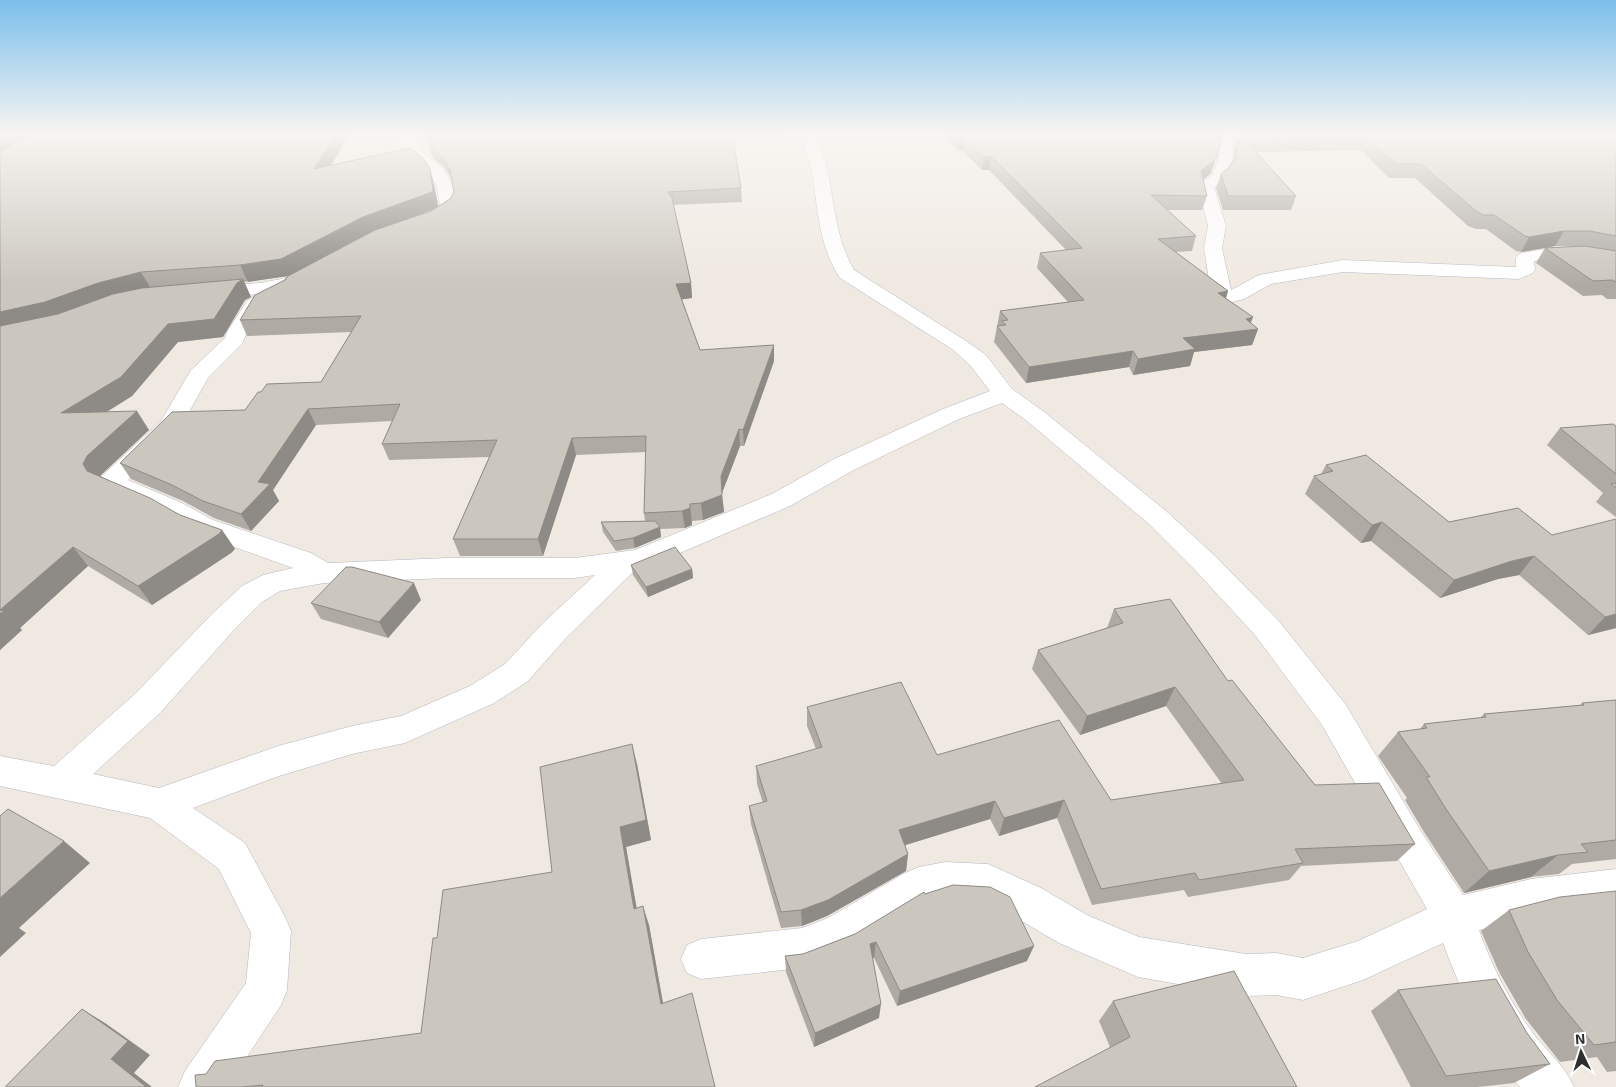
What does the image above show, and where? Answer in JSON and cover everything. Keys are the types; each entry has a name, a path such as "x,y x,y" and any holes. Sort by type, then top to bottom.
{"street":[{"path":"407,227 430,220 445,212 448,206 444,184"},
{"path":"821,184 825,213 839,260 847,274 959,345 978,360 1004,394 1035,416 1157,517 1205,563 1266,627 1334,715 1454,917 1467,957 1503,1031 1530,1068 1550,1087"},
{"path":"1209,184 1206,186 1217,226 1213,248 1220,287 1222,293 1228,297 1237,295 1266,279 1301,275 1344,266 1518,273 1526,269 1526,258 1536,255 1583,253 1606,256 1616,260"},
{"path":"321,270 254,305 237,332 235,340 199,375 171,425 111,482 173,509 203,526 301,560 324,573"},
{"path":"196,292 248,290 294,283"},
{"path":"160,804 278,760 352,740 405,729 481,695 516,673 555,630 622,566 781,500 843,464 951,414 1004,394"},
{"path":"58,784 148,703 222,623 252,594 273,582 324,573 446,568 575,568 611,564 651,554"},
{"path":"0,771 160,804 232,856 271,931 266,990 201,1087"},
{"path":"701,959 802,948 839,934 919,886 945,881 988,883 1027,902 1073,929 1138,956 1246,975 1276,974 1303,979 1363,960 1454,917 1531,898 1616,888"}],"building":[{"path":"0,184 432,184 432,192 363,217 281,259 240,265 141,272 98,283 45,302 0,312"},
{"path":"452,184 740,184 741,188 668,192 672,198 691,283 676,284 700,350 774,345 743,430 739,429 721,476 722,495 701,503 690,504 690,508 682,511 644,513 646,436 572,438 538,539 453,539 497,440 382,444 400,404 308,409 258,482 270,484 241,514 203,501 172,485 120,463 172,412 245,410 258,392 261,392 267,384 321,382 361,316 240,320 255,295 375,230 431,211 450,199 454,192"},
{"path":"1018,184 1204,184 1207,196 1151,195 1196,236 1158,239 1228,291 1218,293 1253,317 1246,319 1258,329 1183,338 1195,349 1138,359 1133,351 1029,367 997,326 1006,325 1002,321 1008,320 1000,311 1084,300 1040,253 1082,248"},
{"path":"1224,184 1285,184 1296,196 1228,196"},
{"path":"1444,184 1616,184 1616,236 1589,231 1564,231 1529,237 1494,215 1483,215"},
{"path":"1585,246 1616,251 1616,282 1612,280 1593,281 1545,248"},
{"path":"243,279 237,283 214,319 168,324 121,377 61,413 137,411 87,456 83,464 87,471 150,498 180,515 222,530 219,534 138,586 73,547 0,610 0,326 58,314 113,294 142,288"},
{"path":"1613,424 1616,426 1616,474 1560,428"},
{"path":"1366,455 1449,522 1518,508 1552,535 1616,519 1616,614 1605,617 1534,556 1512,561 1454,580 1382,522 1372,525 1314,476 1333,471 1326,465"},
{"path":"655,521 660,527 633,538 614,541 601,522"},
{"path":"675,547 692,569 646,587 631,565"},
{"path":"346,567 414,583 379,622 311,603"},
{"path":"1170,599 1228,681 1232,680 1315,785 1379,783 1415,844 1295,849 1303,863 1199,880 1195,873 1101,889 1064,800 1004,818 995,801 899,830 908,854 828,900 801,910 781,912 749,806 767,801 756,766 822,747 807,707 901,682 937,755 1059,720 1111,800 1244,780 1175,687 1087,716 1038,650 1123,623 1114,609"},
{"path":"1616,700 1616,840 1581,844 1588,852 1558,855 1489,871 1426,777 1430,777 1398,732 1427,728 1424,724 1486,717 1484,714 1584,705 1582,703"},
{"path":"632,744 646,820 620,827 634,909 643,906 661,1004 692,993 715,1087 262,1087 263,1085 196,1087 195,1075 206,1074 215,1061 421,1033 433,938 437,938 443,890 552,872 540,767"},
{"path":"8,809 64,841 0,898 0,816"},
{"path":"953,885 990,887 1010,897 1034,946 900,991 876,942 870,944 881,1004 815,1033 785,956 803,954 855,934 924,892 925,894"},
{"path":"1616,891 1616,1042 1594,1045 1557,1000 1528,952 1509,910 1560,897"},
{"path":"1234,971 1297,1087 1035,1087 1130,1037 1113,1001"},
{"path":"1496,979 1527,1033 1550,1064 1446,1076 1398,990"},
{"path":"82,1009 128,1041 111,1059 145,1086 5,1087"}]}
